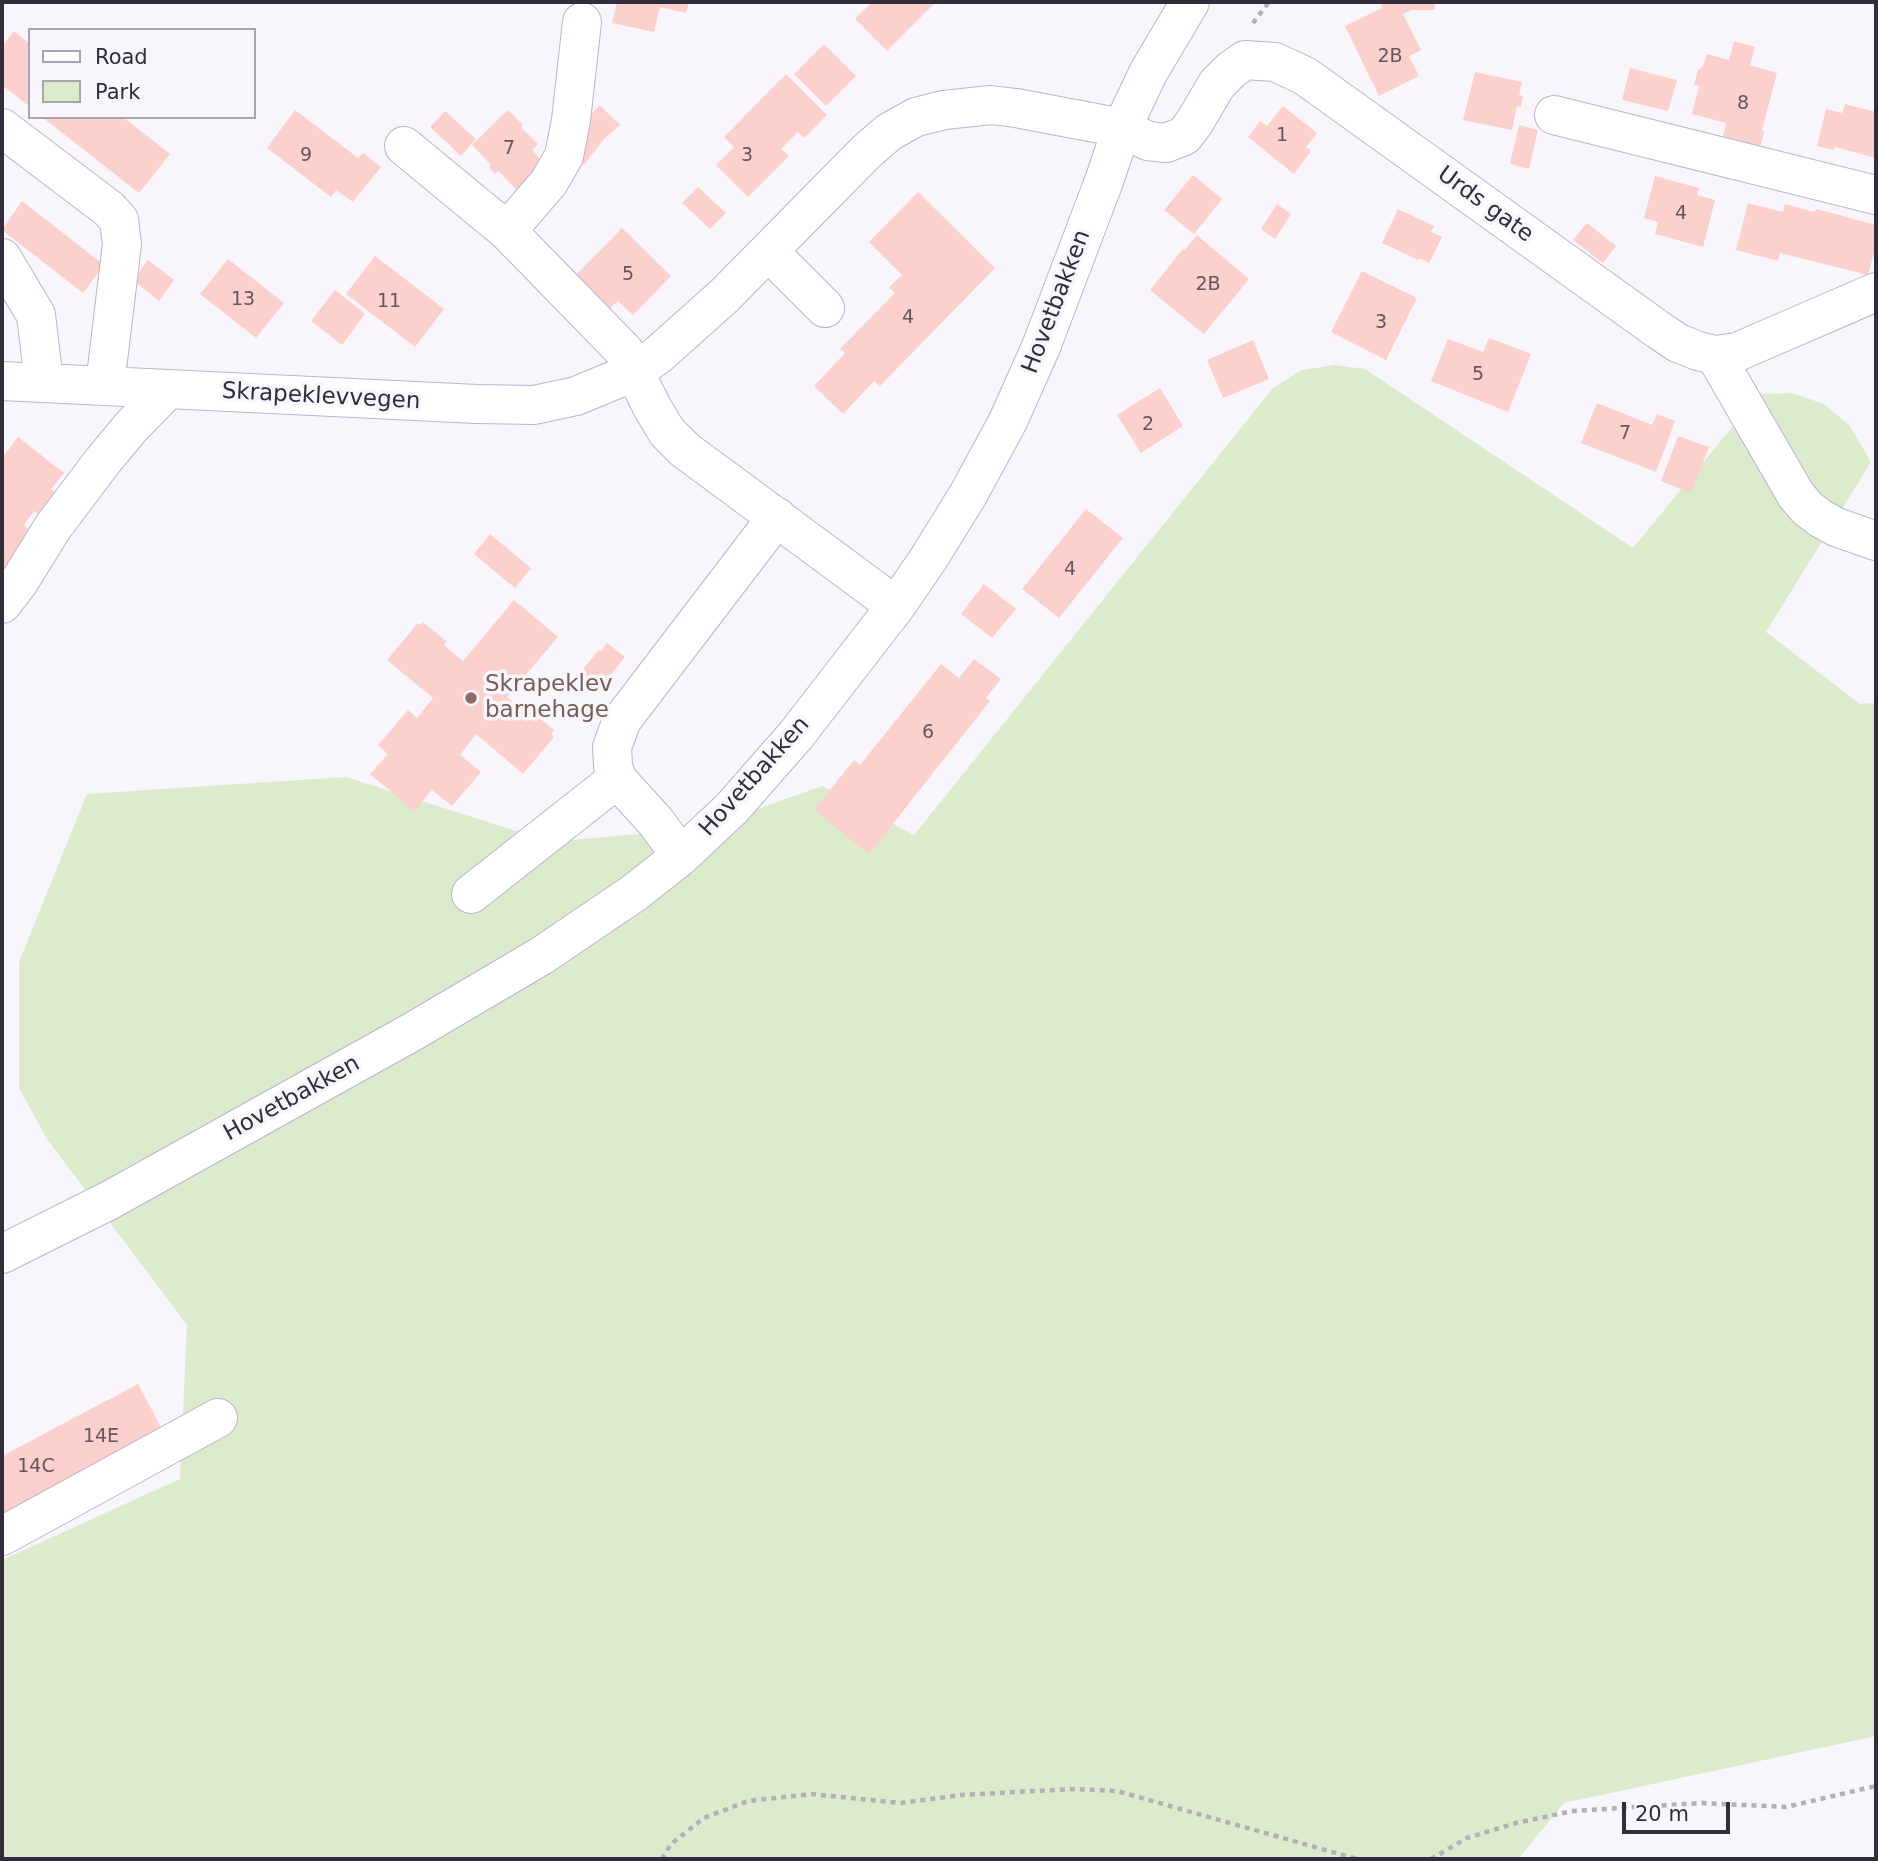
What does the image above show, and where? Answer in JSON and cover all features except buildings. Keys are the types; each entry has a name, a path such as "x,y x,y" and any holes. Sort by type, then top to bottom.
{"street":[{"name":"Hovetbakken","path":"2,1252 110,1200 492,986 634,893 681,856 732,808 796,735 896,606 969,493 1009,421 1041,347 1122,128 1148,73 1190,2"},
{"path":"507,231 549,182 564,156 571,120 582,22"},
{"name":"Urds gate","path":"1122,128 1148,141 1166,143 1184,136 1195,123 1217,84 1231,70 1245,60 1275,62 1305,76 1678,343 1715,355"},
{"name":"Skrapeklevvegen","path":"2,381 264,395 534,405 576,396 634,372 658,355 769,252 866,152 889,132 916,117 944,110 991,105 1122,128"},
{"path":"1554,115 1876,195"},
{"path":"2,128 109,209 119,220 122,244 105,385"},
{"path":"404,146 507,231 624,351 667,432 685,450 896,606"},
{"path":"769,252 825,308"},
{"path":"2,258 36,315 44,382"},
{"path":"1876,292 1737,352 1715,355 1796,495 1807,508 1836,527 1876,541"},
{"path":"2,604 53,527 102,462 131,426 168,389"},
{"path":"681,856 656,822 617,779 612,747 622,720 776,516"},
{"path":"471,894 617,779"},
{"path":"2,1536 218,1418"}],"path":[{"path":"1431,1859 1467,1838 1516,1823 1573,1811 1702,1802 1786,1807 1876,1786"},
{"path":"662,1859 671,1844 704,1818 748,1801 812,1794 901,1803 961,1795 1072,1789 1117,1791 1357,1859"}],"green space":[{"path":"1335,365 1365,369 1633,548 1759,394 1792,393 1824,404 1850,426 1871,462 1766,632 1860,704 1876,703 1876,1736 1564,1803 1518,1859 2,1859 2,1560 180,1479 187,1325 47,1139 19,1088 19,962 87,794 346,777 551,842 704,828 822,786 914,835 1273,388 1302,370"}],"place":[{"name":"Skrapeklev barnehage","path":"471,698"}]}
